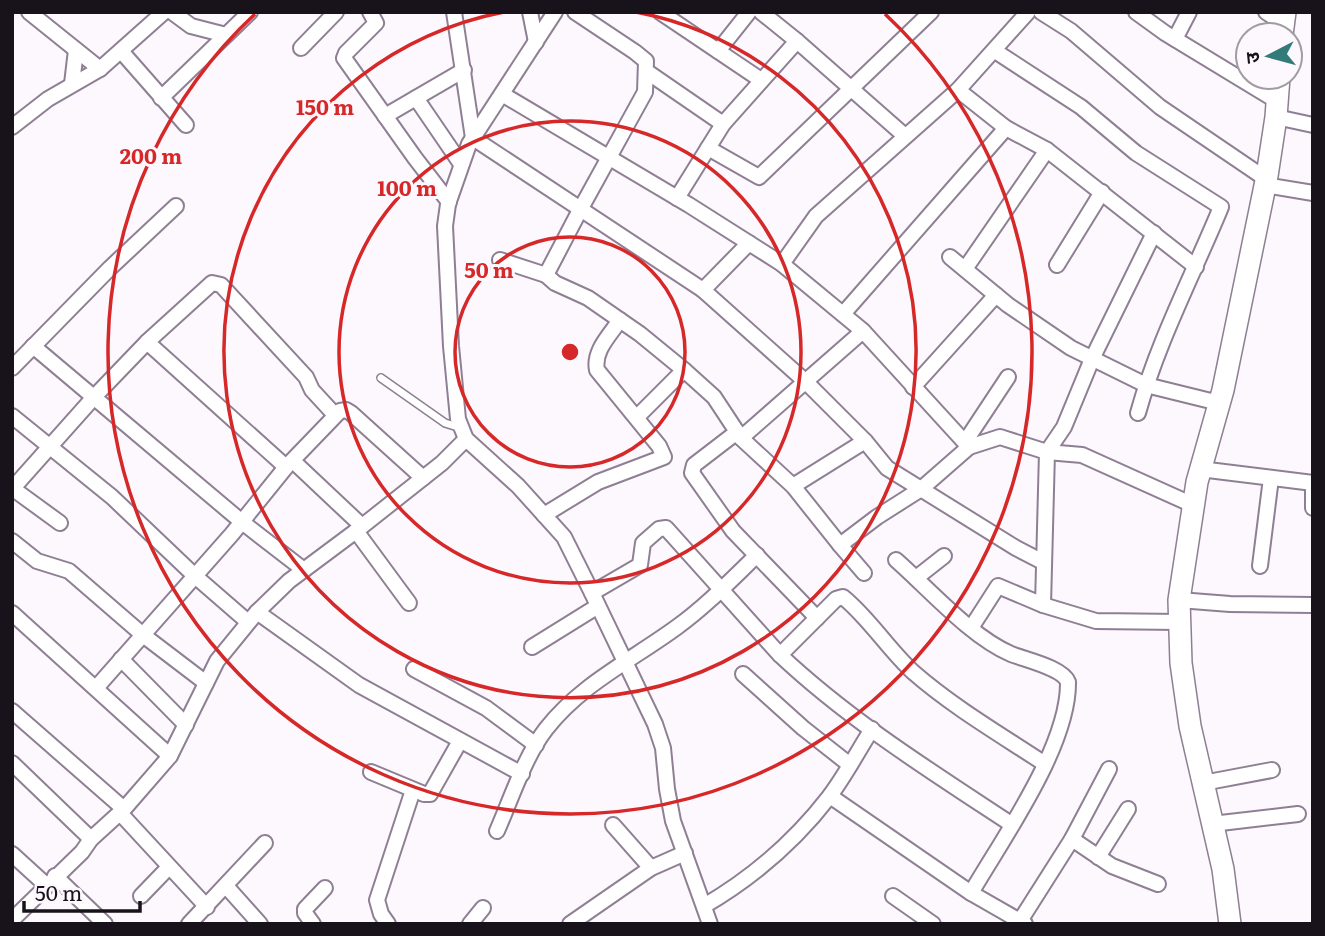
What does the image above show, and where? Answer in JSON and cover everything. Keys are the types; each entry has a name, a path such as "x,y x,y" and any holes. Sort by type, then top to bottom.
{"street":[{"path":"29,12 100,69"},
{"path":"12,127 37,107 100,69 164,12"},
{"path":"172,12 191,26 226,35"},
{"path":"161,98 250,12"},
{"path":"301,48 336,12"},
{"path":"370,12 376,23 344,58 449,202"},
{"path":"454,12 473,138 704,290 806,382 865,441 887,468 1043,562"},
{"path":"530,12 536,42"},
{"path":"555,12 473,138 461,164 449,202 445,226 458,419 464,434 518,486 564,537 595,599 663,748 673,821 710,924"},
{"path":"546,275 645,92 646,61 575,12"},
{"path":"660,12 761,80"},
{"path":"719,51 749,12"},
{"path":"761,12 905,136"},
{"path":"708,148 759,177 931,12"},
{"path":"782,264 816,216 958,90 1028,12"},
{"path":"1041,12 1071,31 1160,107 1265,182 1313,193"},
{"path":"1136,12 1276,109 1313,125"},
{"path":"1174,39 1189,12"},
{"path":"677,198 723,124 797,41"},
{"path":"72,84 76,50"},
{"path":"121,51 186,125"},
{"path":"995,51 1081,107 1136,153 1221,207 1172,318 1138,412"},
{"path":"385,116 464,70"},
{"path":"646,71 723,124"},
{"path":"958,90 1006,128 1047,150 1196,267"},
{"path":"1230,924 1223,869 1188,714 1181,663 1179,600 1200,469 1219,402 1265,182 1278,91"},
{"path":"502,94 609,156 782,264 863,331 967,445"},
{"path":"416,98 461,164"},
{"path":"843,314 1006,128"},
{"path":"965,269 1047,150"},
{"path":"1057,265 1102,192"},
{"path":"12,368 110,268 176,206"},
{"path":"1043,605 1047,452 1064,427 1092,359 1154,233"},
{"path":"704,290 749,243"},
{"path":"950,257 996,295 1071,348 1146,385 1219,402"},
{"path":"500,260 546,275 555,283 587,298 684,370 714,397 739,435 793,486 864,573"},
{"path":"60,523 13,488 94,396 209,284 219,283 306,377 312,390 335,415"},
{"path":"914,387 996,295"},
{"path":"544,515 598,482 663,459 664,453 602,377 596,364 600,350 620,320"},
{"path":"817,618 733,531 717,511 692,470 694,465 739,435 806,382 863,331"},
{"path":"147,342 289,464 359,529 409,603"},
{"path":"33,346 242,522 304,570"},
{"path":"637,417 684,370"},
{"path":"840,545 921,489 967,445 1008,377"},
{"path":"96,688 242,522 289,464 342,410 351,413 423,478"},
{"path":"12,416 112,497 195,576 253,617 359,685 522,774"},
{"path":"12,920 82,852 91,838 122,811 170,756 217,661 253,617 289,581 423,478 464,434"},
{"path":"967,445 999,437 1047,452 1082,455 1193,505"},
{"path":"793,486 865,441"},
{"path":"1200,469 1313,483"},
{"path":"1260,566 1271,478"},
{"path":"1313,490 1313,508"},
{"path":"532,647 640,565 643,542 664,528 800,674 912,758 1011,824"},
{"path":"12,541 37,561 69,571 143,635 206,683"},
{"path":"497,831 536,745 545,730 574,699 676,628 721,591 757,555"},
{"path":"916,578 944,556"},
{"path":"896,560 971,628 1003,650 1061,673 1067,678 1063,716 1055,743 971,893"},
{"path":"971,628 998,586 1043,605 1096,621 1179,622"},
{"path":"780,655 836,599 846,599 914,673 960,708 1045,764"},
{"path":"1179,600 1313,605"},
{"path":"12,613 170,756"},
{"path":"121,659 186,725"},
{"path":"414,669 485,708 536,745"},
{"path":"743,674 803,728 850,765"},
{"path":"12,711 122,811 207,907"},
{"path":"704,906 753,875 830,796 872,729"},
{"path":"371,772 424,794 432,793 460,741"},
{"path":"12,763 91,838"},
{"path":"830,796 971,893 1023,923 1072,839 1108,769"},
{"path":"1203,783 1272,770"},
{"path":"388,924 378,907 379,890 413,790"},
{"path":"1098,857 1128,809"},
{"path":"1212,824 1298,814"},
{"path":"613,825 651,868"},
{"path":"1072,839 1123,871 1158,884"},
{"path":"189,924 265,843"},
{"path":"570,924 651,868 685,853"},
{"path":"12,854 104,924"},
{"path":"141,897 169,867"},
{"path":"226,886 260,924"},
{"path":"313,924 305,909 325,888"},
{"path":"893,896 933,924"},
{"path":"470,924 483,908"}],"lane":[{"path":"381,378 464,434"}]}
